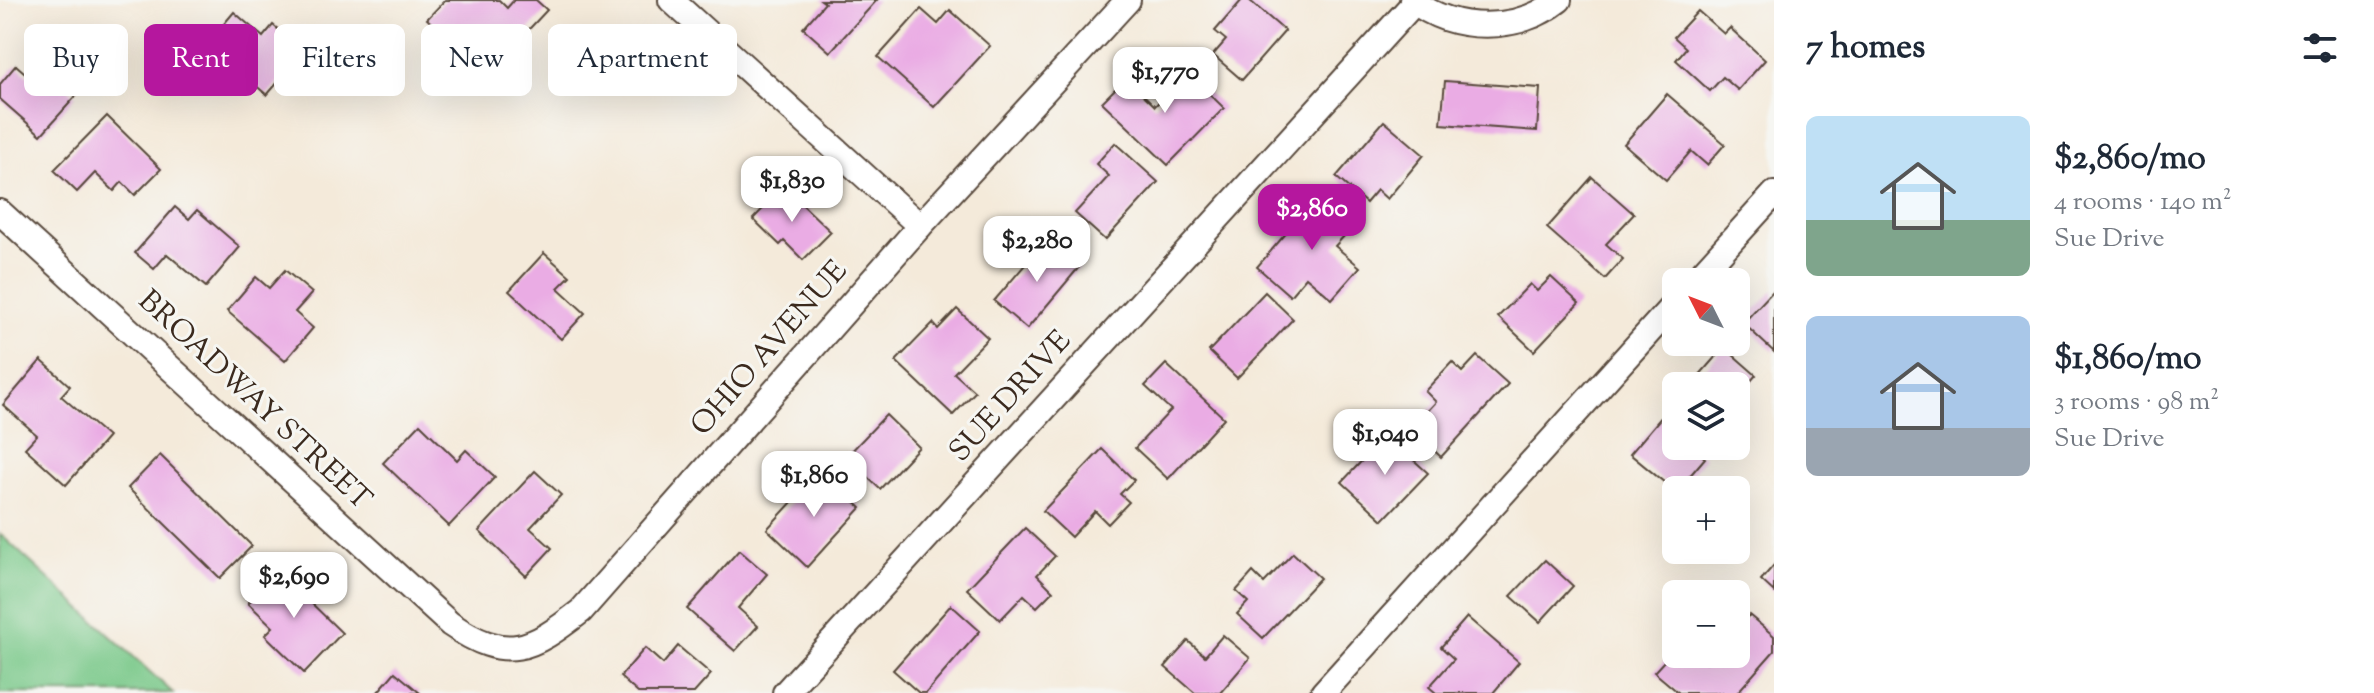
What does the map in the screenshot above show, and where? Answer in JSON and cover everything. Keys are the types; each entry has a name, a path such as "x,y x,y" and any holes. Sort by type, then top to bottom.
{"street":[{"path":"671,0 920,226"},
{"name":"OHIO AVENUE","path":"511,649 546,639 581,611 920,226 1128,0"},
{"path":"1413,1 1439,16 1467,23 1511,25 1544,12 1559,0"},
{"name":"SUE DRIVE","path":"785,693 1413,1"},
{"path":"1707,268 1774,194"},
{"name":"BROADWAY STREET","path":"0,212 450,624 478,643 511,649"},
{"path":"1323,693 1662,318"}],"green space":[{"path":"0,534 173,693 0,693"}],"building":[{"path":"445,0 499,0 507,8 514,0 536,0 547,10 532,26 432,24 427,19"},
{"path":"821,0 877,0 830,52 803,28 825,3"},
{"path":"1242,0 1249,0 1285,31 1242,80 1213,55 1226,40 1215,31"},
{"path":"921,9 938,24 950,10 990,46 934,107 878,57"},
{"path":"1698,11 1724,34 1730,28 1765,60 1738,90 1723,77 1710,91 1676,60 1686,48 1674,37"},
{"path":"234,12 248,24 224,24"},
{"path":"273,25 274,87 267,95 258,87 258,33 263,37"},
{"path":"16,65 24,72 24,96 76,96 41,135 0,99 0,84"},
{"path":"1187,72 1224,108 1168,165 1102,102 1126,78 1155,106"},
{"path":"1445,81 1540,88 1537,131 1441,124"},
{"path":"1667,94 1725,144 1707,165 1691,151 1666,180 1624,144"},
{"path":"107,116 161,169 135,195 122,182 114,191 95,173 77,192 54,170"},
{"path":"1384,121 1424,155 1387,199 1377,190 1366,203 1336,177"},
{"path":"1115,143 1158,182 1105,240 1075,213 1109,176 1096,164"},
{"path":"1592,177 1634,214 1606,244 1623,259 1605,279 1547,228"},
{"path":"784,187 831,232 803,260 784,241 780,245 753,219"},
{"path":"1320,194 1355,224 1335,246 1360,267 1332,299 1306,277 1290,296 1257,267"},
{"path":"175,207 189,219 197,210 240,247 206,287 167,254 154,269 135,253"},
{"path":"1048,238 1080,266 1027,329 994,301"},
{"path":"544,253 570,276 558,288 585,313 561,339 509,291"},
{"path":"285,270 312,293 295,312 313,328 285,361 227,311 256,277 269,288"},
{"path":"1551,277 1579,303 1534,351 1498,317 1530,284 1537,291"},
{"path":"1774,290 1774,352 1750,330 1750,316"},
{"path":"1265,292 1293,319 1237,378 1209,351"},
{"path":"957,309 988,338 954,373 975,392 953,415 896,361 933,323 938,329"},
{"path":"1477,356 1508,384 1441,457 1411,429 1436,402 1425,391 1452,362 1462,372"},
{"path":"1716,356 1734,356 1756,375 1750,382 1750,372 1702,372"},
{"path":"41,360 70,386 61,396 108,437 66,485 25,448 37,435 3,405"},
{"path":"1166,364 1224,418 1168,479 1135,448 1171,410 1145,386"},
{"path":"886,415 919,447 880,489 846,457"},
{"path":"1662,416 1662,460 1703,460 1690,476 1662,476 1662,480 1630,454"},
{"path":"420,424 457,460 466,450 495,477 449,526 383,463"},
{"path":"1386,435 1428,473 1383,520 1342,482"},
{"path":"1102,449 1134,480 1120,494 1129,502 1108,524 1095,511 1071,537 1043,511"},
{"path":"160,455 252,546 220,578 128,488"},
{"path":"535,471 561,495 530,528 552,548 526,576 479,531"},
{"path":"821,471 861,508 807,567 767,529"},
{"path":"1025,528 1055,556 1037,575 1053,591 1037,607 1024,595 1000,620 967,589"},
{"path":"739,550 767,574 738,608 758,626 735,651 687,609"},
{"path":"1293,553 1320,578 1263,638 1237,614 1248,602 1236,591 1253,572 1264,583"},
{"path":"1545,560 1573,586 1540,622 1511,596"},
{"path":"1774,565 1774,592 1761,580"},
{"path":"283,566 308,591 304,596 342,633 304,673 265,635 273,627 248,603"},
{"path":"951,605 980,631 926,693 919,693 893,670"},
{"path":"1750,616 1774,636 1774,651 1737,693 1679,693 1654,672 1662,663 1662,668 1750,668"},
{"path":"1467,617 1519,662 1493,693 1436,693 1429,687 1454,659 1441,647"},
{"path":"1223,635 1250,658 1220,693 1195,693 1165,667 1188,641 1205,656"},
{"path":"678,646 711,674 694,693 638,693 620,677 645,648 663,664"},
{"path":"395,672 420,693 377,693"}]}
